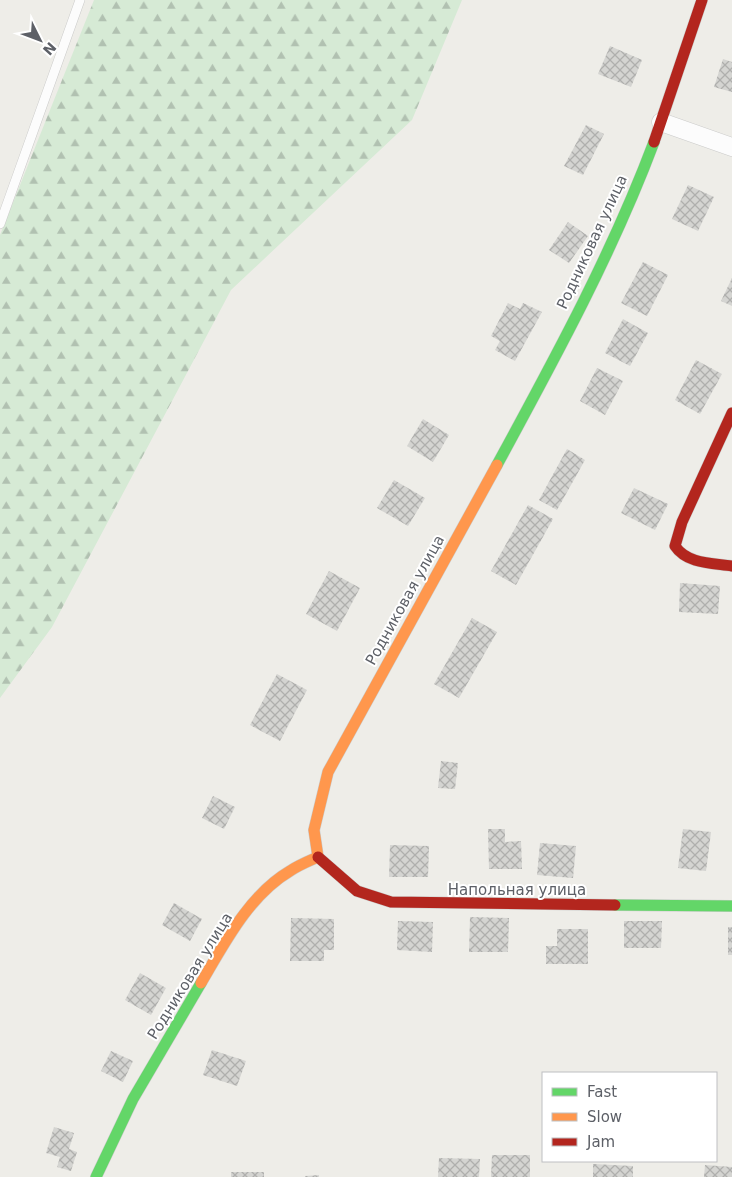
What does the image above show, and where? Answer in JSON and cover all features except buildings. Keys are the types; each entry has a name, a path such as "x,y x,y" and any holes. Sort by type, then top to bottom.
{"street":[{"name":"Родниковая улица","path":"96,1177 133,1099 230,934 264,891 289,871 318,857 314,830 328,772 527,408 620,225 661,122 702,0"},
{"path":"661,122 732,147"},
{"path":"732,413 682,522 674,546 684,558 732,566"},
{"name":"Напольная улица","path":"318,857 345,885 381,902 407,904 732,906"}],"lane":[{"path":"0,224 80,0"}],"green space":[{"path":"94,0 462,0 412,120 231,290 52,627 0,698 0,235"}],"traffic: fast":[{"path":"497,465 561,346 601,266 638,184 654,142"},
{"path":"615,905 732,906"},
{"path":"96,1177 133,1099 201,983"}],"traffic: slow":[{"path":"318,857 314,830 328,772 497,465"},
{"path":"201,983 239,921 262,893 290,871 318,857"}],"traffic: jam":[{"path":"654,142 702,0"},
{"path":"732,413 682,522 675,546 686,556 701,562 732,566"},
{"path":"318,857 357,891 391,902 615,905"}]}
